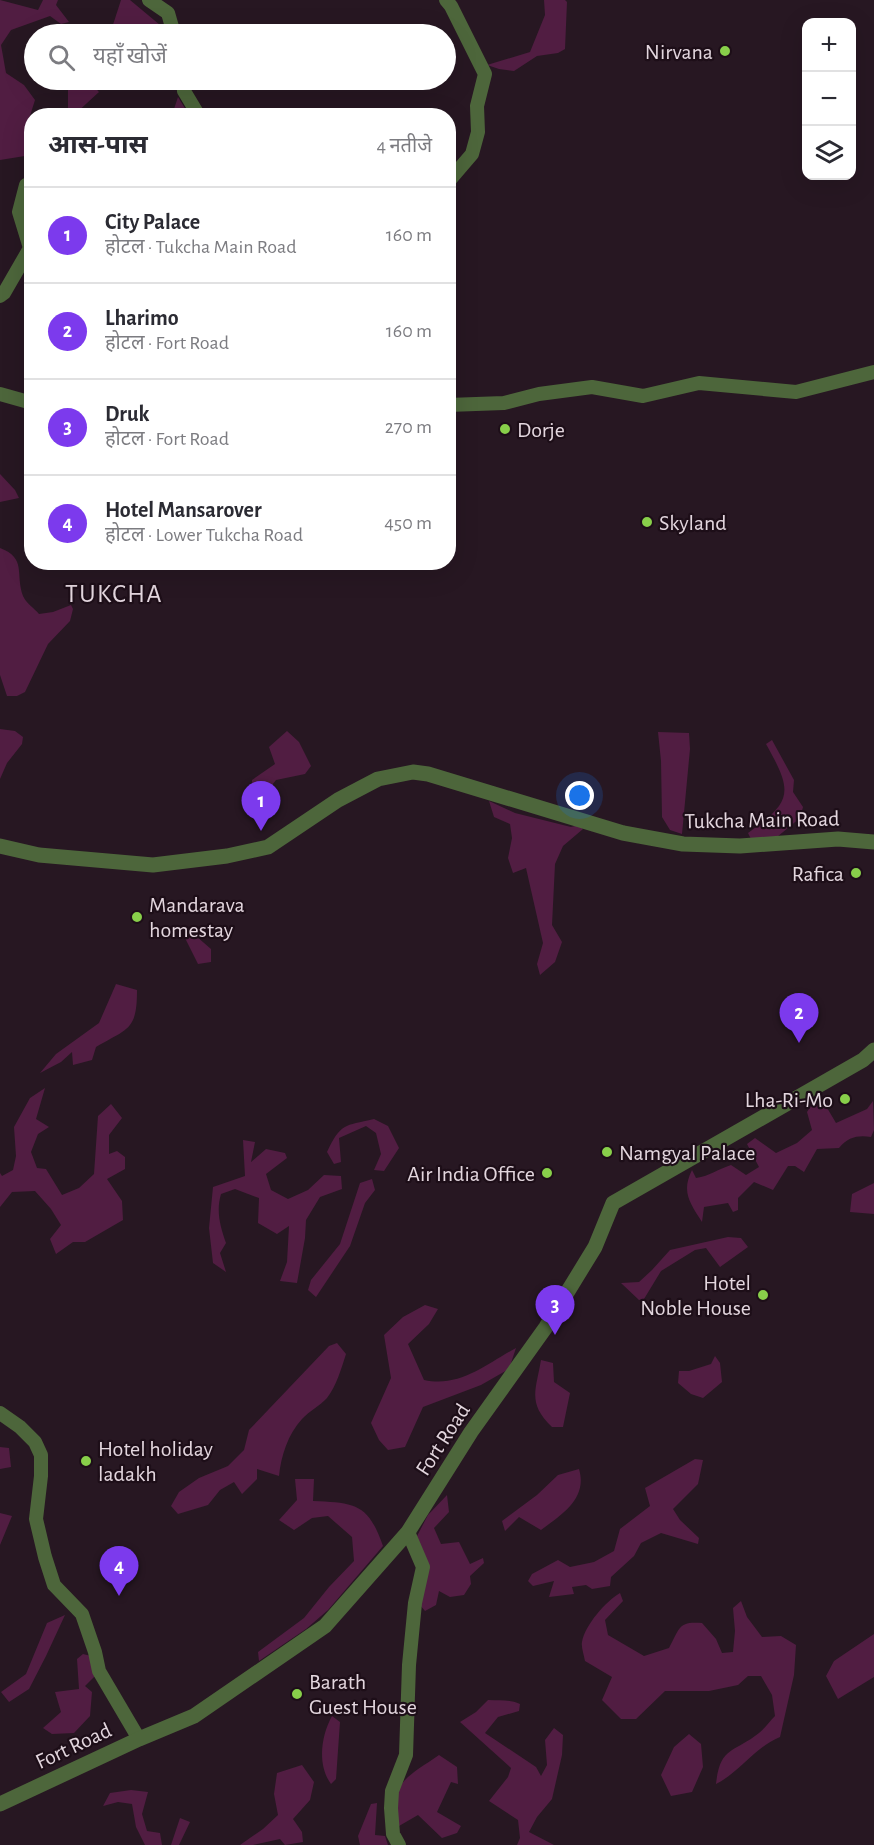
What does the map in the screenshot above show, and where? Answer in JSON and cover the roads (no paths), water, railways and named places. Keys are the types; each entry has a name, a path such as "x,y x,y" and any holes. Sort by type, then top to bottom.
{"street":[{"path":"149,0 168,13 171,24"},
{"path":"446,0 485,74 477,106 478,132 472,154 456,173"},
{"path":"184,90 194,108"},
{"path":"24,193 19,212 24,228"},
{"path":"0,296 24,258"},
{"path":"456,405 504,403 539,394 592,387 643,396 699,383 796,392 874,372"},
{"path":"0,394 24,401"},
{"name":"Tukcha Main Road","path":"0,846 39,855 153,866 226,856 268,847 338,800 378,779 412,772 428,774 623,833 682,844 740,846 838,838 874,842"},
{"name":"Fort Road","path":"0,1804 139,1739 195,1716 325,1626 408,1532 471,1432 546,1327 595,1247 613,1203 863,1060 874,1050"},
{"path":"0,1413 20,1427 35,1442 41,1455 36,1519 54,1585 82,1614 99,1671 139,1739"},
{"path":"399,1845 393,1834 392,1791 406,1755 409,1665 415,1603 423,1567 408,1532"}],"place":[{"name":"Nirvana","path":"725,51"},
{"name":"Dorje","path":"505,429"},
{"name":"Skyland","path":"647,522"},
{"name":"City Palace","path":"261,831"},
{"name":"Rafica","path":"856,873"},
{"name":"Mandarava homestay","path":"137,917"},
{"name":"Lharimo","path":"799,1043"},
{"name":"Lha-Ri-Mo","path":"845,1099"},
{"name":"Namgyal Palace","path":"607,1152"},
{"name":"Air India Office","path":"547,1173"},
{"name":"Hotel Noble House","path":"763,1295"},
{"name":"Druk","path":"555,1335"},
{"name":"Hotel holiday ladakh","path":"86,1461"},
{"name":"Hotel Mansarover","path":"119,1596"},
{"name":"Barath Guest House","path":"297,1694"}],"district":[{"name":"TUKCHA","path":"114,593"}]}
